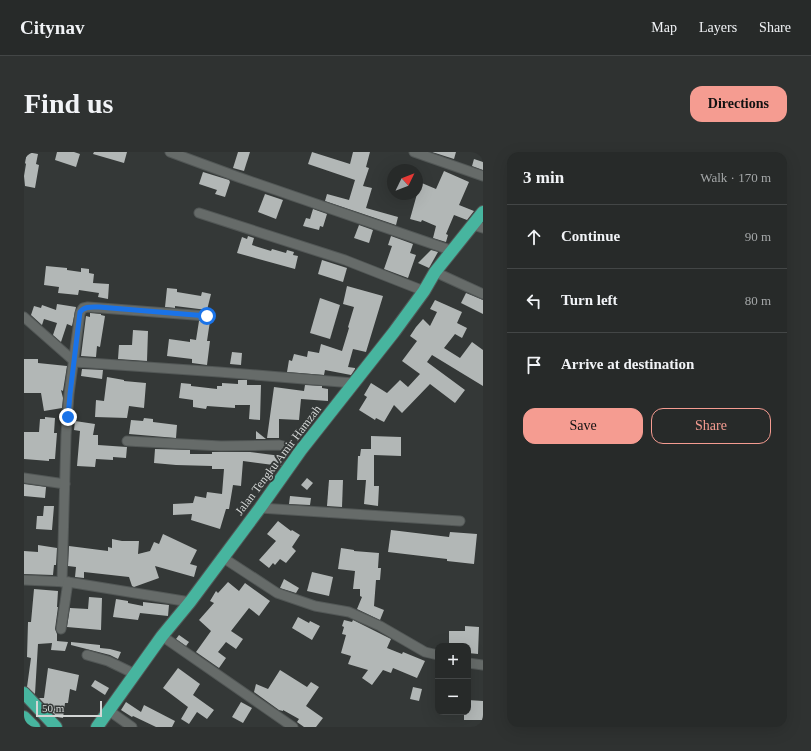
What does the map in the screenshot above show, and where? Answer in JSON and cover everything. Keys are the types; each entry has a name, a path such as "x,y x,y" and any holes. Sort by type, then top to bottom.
{"highway":[{"name":"Jalan Tengku Amir Hamzah","path":"97,727 162,636 190,602 301,450 424,291 435,272 478,226 483,212"},
{"path":"24,693 56,727"},
{"path":"24,717 34,727"}],"street":[{"path":"170,152 453,251"},
{"path":"414,152 483,176"},
{"path":"199,214 345,260 424,291"},
{"path":"435,272 483,294"},
{"path":"61,629 65,582 66,435 80,312 86,307 99,307 207,316"},
{"path":"24,317 74,362 227,372 353,383"},
{"path":"127,441 221,446 279,445 301,450"},
{"path":"24,478 65,484"},
{"path":"260,508 460,521"},
{"path":"222,557 278,593 315,606 349,612 380,626 425,652 435,654"},
{"path":"24,580 65,582 190,602"},
{"path":"162,636 293,727"},
{"path":"87,656 108,661 135,674"},
{"path":"471,663 483,665"},
{"path":"108,710 132,727"}],"building":[{"path":"27,152 38,154 36,164 39,165 35,188 25,186 24,176"},
{"path":"57,152 74,152 80,154 76,167 55,160"},
{"path":"94,152 127,152 124,163 93,154"},
{"path":"238,152 250,152 244,171 233,168"},
{"path":"312,152 350,164 353,152 370,152 366,167 369,168 363,186 372,188 366,208 398,217 396,225 325,201 327,194 349,200 355,180 308,164"},
{"path":"432,152 456,152 454,159"},
{"path":"474,159 483,162 483,170 472,166"},
{"path":"444,171 469,182 459,205 474,211 467,220 454,215 446,234 448,235 446,242 433,238 436,226 422,220 421,222 410,219 415,200 423,200 423,184 436,189"},
{"path":"203,172 229,180 230,182 225,197 215,194 217,190 199,184"},
{"path":"265,194 283,200 276,219 258,212"},
{"path":"313,209 327,214 323,227 320,226 319,230 303,226 306,218 310,219"},
{"path":"359,225 373,230 369,243 354,238"},
{"path":"248,236 254,238 252,245 271,251 272,249 286,253 287,250 294,252 293,255 298,256 295,269 237,253 242,237 247,239"},
{"path":"391,236 413,244 410,253 416,255 408,278 384,269 392,246 388,245"},
{"path":"431,250 438,252 429,268 418,263"},
{"path":"322,260 347,268 343,282 318,274"},
{"path":"46,266 67,268 67,270 81,272 81,268 89,269 89,273 94,274 93,283 109,284 108,299 98,297 99,293 79,290 78,295 58,293 59,287 44,285"},
{"path":"347,286 383,296 366,352 353,349 348,367 355,368 351,375 325,370 324,375 287,372 289,360 292,361 294,354 307,357 308,351 319,353 321,344 342,351 354,307 343,304"},
{"path":"167,288 177,289 177,292 201,296 202,292 211,294 207,310 175,306 175,308 165,307"},
{"path":"466,293 483,300 483,314 461,303"},
{"path":"320,298 340,305 330,339 310,333"},
{"path":"435,300 462,312 457,323 467,328 462,338 455,334 444,348 460,358 472,342 483,350 483,386 432,355 427,362 465,390 455,403 430,384 402,413 394,405 384,422 376,418 375,420 359,410 367,397 364,395 371,383 387,393 400,380 408,387 420,374 402,361 417,341 410,336 416,327 423,319 430,326 437,312 430,309"},
{"path":"57,304 76,307 72,326 67,324 61,342 53,335 57,323 44,319 42,325 31,315 34,306 41,308 42,305 56,310"},
{"path":"90,313 105,316 100,347 97,346 96,357 81,356 86,316 90,317"},
{"path":"199,321 210,321 207,341 210,341 207,365 192,363 192,359 167,356 169,339 190,342 190,339 196,340"},
{"path":"133,330 148,331 147,361 118,359 119,345 132,345"},
{"path":"232,352 242,353 241,365 230,364"},
{"path":"24,359 38,359 38,363 67,366 63,391 61,390 63,398 62,408 44,411 41,393 24,393"},
{"path":"82,369 103,370 102,379 81,376"},
{"path":"107,377 124,381 146,383 144,408 129,406 127,418 95,417 96,400 104,401"},
{"path":"238,380 247,380 247,385 261,385 260,420 249,419 250,405 235,405 235,408 207,406 206,409 193,407 193,400 179,398 181,383 191,384 191,386 217,389 217,386 222,386 222,383 238,384"},
{"path":"305,385 322,386 322,388 328,389 328,401 301,399 299,420 279,419 279,438 267,438 274,387 304,391"},
{"path":"45,417 55,418 54,433 57,433 55,459 49,459 49,461 24,459 24,432 39,432 40,419 45,419"},
{"path":"144,418 153,419 153,422 177,425 176,438 129,434 131,420 143,421"},
{"path":"75,421 95,424 93,435 98,435 98,445 127,447 126,458 113,457 113,460 96,459 95,467 77,466 80,431 74,430"},
{"path":"256,431 266,439 256,439"},
{"path":"371,436 401,437 401,456 374,455 374,486 379,486 378,506 364,504 366,480 357,480 358,456 360,456 361,449 371,449"},
{"path":"155,449 190,450 190,454 212,454 212,452 250,452 281,456 284,453 288,456 281,466 243,461 241,486 233,485 229,509 226,509 220,529 191,520 192,514 173,515 173,504 193,503 195,496 206,498 207,492 222,494 224,469 212,469 212,466 154,463"},
{"path":"307,478 313,483 307,490 301,485"},
{"path":"329,480 343,480 342,507 327,506"},
{"path":"24,484 46,487 45,498 24,496"},
{"path":"290,496 311,498 310,505 289,504"},
{"path":"44,506 54,506 52,530 36,529 37,516 43,516"},
{"path":"278,521 291,531 292,530 300,535 292,547 296,551 286,563 280,559 275,565 273,563 269,568 259,560 276,541 267,534"},
{"path":"391,530 449,537 450,532 477,534 474,564 447,561 447,559 388,552"},
{"path":"163,534 197,550 190,564 197,566 194,577 155,566 159,578 134,587 132,586 129,577 84,572 84,578 75,577 76,567 68,566 69,546 108,551 108,547 112,548 112,539 122,541 139,541 138,554 150,551 154,542 159,544"},
{"path":"38,545 57,548 56,565 54,565 53,575 24,574 24,551 38,552"},
{"path":"341,548 354,551 379,553 378,568 381,568 380,580 376,580 374,606 384,610 380,620 357,609 362,597 360,596 360,589 353,589 355,571 338,569"},
{"path":"312,572 333,577 329,596 307,591"},
{"path":"284,579 299,588 296,593 280,588"},
{"path":"228,582 239,591 245,583 270,601 259,616 249,608 231,631 243,639 236,649 226,642 218,652 226,658 219,668 196,652 211,631 199,620 214,603 210,601 216,591 218,593"},
{"path":"34,589 58,591 58,607 55,629 57,641 68,642 65,651 51,650 52,643 38,644 35,694 27,687 31,658 27,657 28,622 31,622"},
{"path":"89,597 102,598 101,630 67,627 70,608 88,609"},
{"path":"116,599 143,606 143,602 169,605 168,616 140,613 138,620 113,617"},
{"path":"298,617 309,623 310,621 320,626 312,640 292,628"},
{"path":"344,620 352,622 353,620 391,639 387,648 402,654 403,652 425,661 417,678 393,668 391,673 383,670 372,685 362,678 368,670 348,664 351,656 341,653 346,635 342,634"},
{"path":"465,626 479,627 478,654 471,653 471,643 449,643 449,631 465,631"},
{"path":"179,635 189,642 186,646 176,639"},
{"path":"71,642 100,645 100,648 121,652 118,659 110,655 71,645"},
{"path":"48,668 79,675 76,691 70,689 68,703 65,703 63,718 57,717 39,698 44,698"},
{"path":"178,668 200,684 193,695 214,710 207,719 197,712 189,724 181,719 188,707 163,688"},
{"path":"280,670 307,687 311,682 319,687 306,706 323,718 316,727 304,727 297,722 299,719 283,710 279,710 254,692 256,684 268,689"},
{"path":"95,680 109,688 105,695 91,686"},
{"path":"413,687 422,689 419,701 410,699"},
{"path":"471,700 483,701 483,720 464,720 464,715 471,715"},
{"path":"126,702 141,712 144,705 175,721 172,727 156,727 133,716 132,717 121,710"},
{"path":"241,702 252,708 243,723 232,717"}],"route":[{"path":"68,417 80,312 84,308 99,307 207,316"}]}
